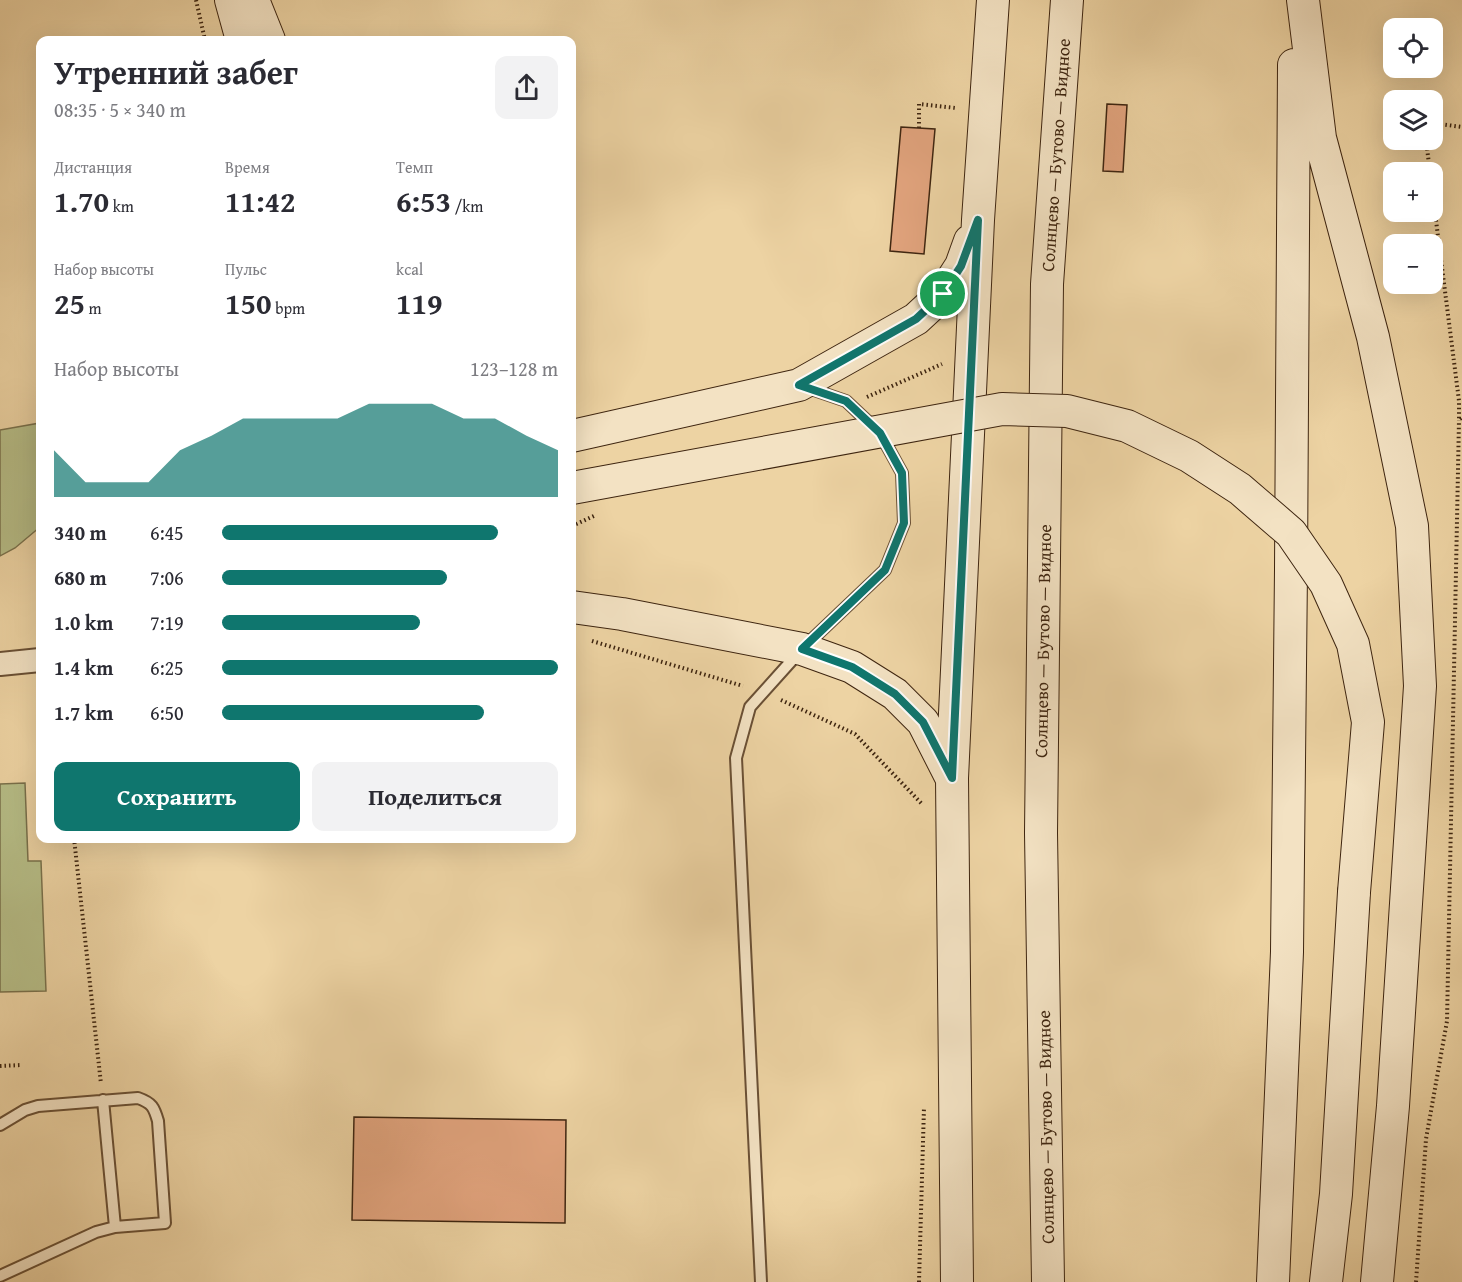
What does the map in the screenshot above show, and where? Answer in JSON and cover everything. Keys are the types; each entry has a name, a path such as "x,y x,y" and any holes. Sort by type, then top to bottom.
{"main road":[{"path":"957,1282 952,778 978,220 993,0"},
{"name":"Солнцево — Бутово — Видное","path":"1048,1282 1041,834 1047,284 1067,0"},
{"path":"1273,1282 1287,952 1294,0"},
{"path":"1303,0 1320,138 1373,337 1412,526 1420,686 1394,1094 1377,1282"},
{"path":"236,36 239,2"},
{"path":"239,2 242,36"},
{"path":"239,2 266,36"},
{"path":"576,435 799,385 916,319 943,294 961,266 978,220"},
{"path":"576,487 1002,409 1066,411 1127,426 1189,456 1240,489 1291,533 1326,584 1353,644 1368,722 1354,892 1336,1194 1326,1282"},
{"path":"576,608 622,614 802,649 852,667 895,694 923,722 952,778"},
{"path":"1336,1194 1338,1282"}],"street":[{"path":"0,664 36,660"}],"lane":[{"path":"761,1282 736,758 750,707 802,649 885,570 904,523 902,473 880,433 846,401 799,385"},
{"path":"0,1125 38,1106 138,1098 146,1101 154,1108 158,1121 165,1223 105,1229 87,1235 0,1276"},
{"path":"103,1100 115,1227"}],"path":[{"path":"196,0 205,36"},
{"path":"919,128 920,104 956,108"},
{"path":"1443,125 1462,128"},
{"path":"1416,1282 1426,1139 1447,1021 1460,418 1436,222"},
{"path":"75,843 103,1100"},
{"path":"0,1066 22,1065"}],"green space":[{"path":"36,424 36,530 15,548 0,556 0,430"},
{"path":"25,783 28,861 41,861 46,991 0,992 0,784"}],"building":[{"path":"1107,104 1127,105 1123,172 1103,171"},
{"path":"901,127 935,129 924,254 890,251"},
{"path":"354,1117 566,1120 565,1223 352,1220"}],"route":[{"path":"978,220 952,778 923,722 895,694 852,667 802,649 885,570 904,523 902,473 880,433 846,401 799,385 916,319 943,294 961,266 978,220"}]}
